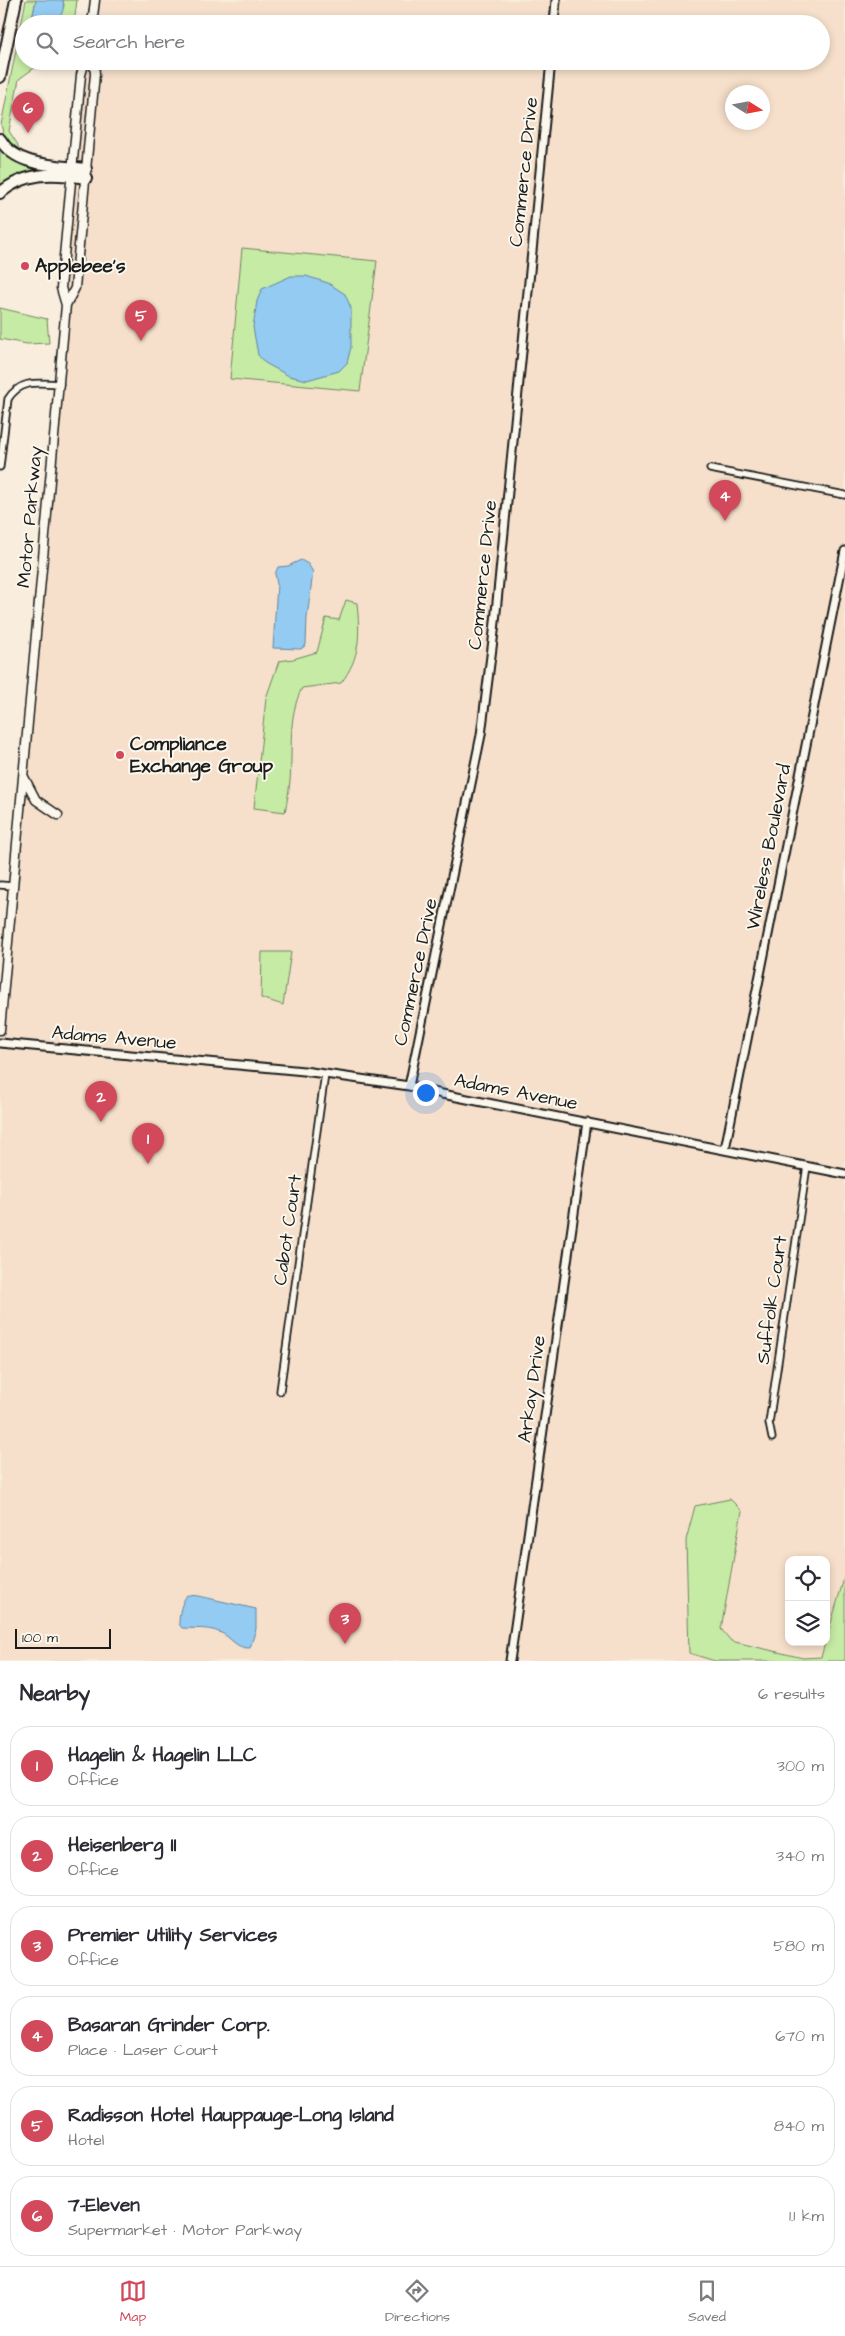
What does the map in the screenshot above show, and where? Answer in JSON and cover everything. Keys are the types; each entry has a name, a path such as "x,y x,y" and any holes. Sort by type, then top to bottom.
{"highway":[{"path":"0,82 16,0"},
{"path":"0,139 8,150 20,158 86,173"},
{"path":"0,193 11,184 31,176 73,171"}],"main road":[{"path":"93,15 95,0"},
{"name":"Motor Parkway","path":"0,1030 60,384 66,305 62,288 82,70"},
{"name":"Motor Parkway","path":"66,305 75,288 95,70"},
{"path":"23,774 36,800 58,815"}],"street":[{"path":"555,15 556,0"},
{"name":"Commerce Drive","path":"409,1086 481,735 494,632 550,70"},
{"path":"0,466 8,399 13,391 18,387 28,384 60,384"},
{"path":"710,469 845,495"},
{"name":"Wireless Boulevard","path":"725,1149 845,551"},
{"path":"0,885 13,886"},
{"name":"Adams Avenue","path":"0,1043 325,1074 409,1086 845,1174"},
{"name":"Cabot Court","path":"280,1391 325,1074"},
{"name":"Arkay Drive","path":"510,1661 587,1122"},
{"name":"Suffolk Court","path":"772,1438 769,1423 807,1166"}],"shaded area":[{"path":"92,0 845,0 845,1661 0,1661 0,1007 66,305 65,246 85,70 830,70 830,15 91,15"}],"green space":[{"path":"26,0 36,0 33,15 23,15"},
{"path":"63,0 77,0 75,15 59,15 64,6"},
{"path":"15,55 15,70 32,70 19,79 9,131 18,145 18,154 5,139 1,125"},
{"path":"0,149 10,158 39,170 23,174 0,187"},
{"path":"242,248 377,261 360,391 230,379"},
{"path":"0,308 47,319 49,343 27,344 0,339"},
{"path":"346,600 357,603 359,635 356,654 352,664 341,683 302,688 297,699 292,722 291,769 285,812 254,808 266,698 279,661 317,652 326,618 339,620"},
{"path":"262,952 291,952 283,1005 261,998"},
{"path":"730,1499 742,1511 721,1629 731,1641 803,1658 821,1657 824,1646 830,1646 830,1626 845,1575 845,1661 715,1661 689,1653 686,1540 695,1506"}],"water":[{"path":"36,0 63,0 61,15 33,15"},
{"path":"291,276 306,276 328,283 345,294 351,308 351,347 347,363 339,371 307,380 289,376 265,363 258,355 253,327 257,301 262,289"},
{"path":"301,560 308,564 313,572 307,618 306,645 301,649 273,648 277,584 275,574 278,567 288,566"},
{"path":"187,1595 256,1609 256,1629 250,1648 237,1644 214,1630 182,1628 179,1624 180,1612"}],"place":[{"name":"7-Eleven","path":"28,133"},
{"name":"Applebee's","path":"25,266"},
{"name":"Radisson Hotel Hauppauge-Long Island","path":"141,341"},
{"name":"Basaran Grinder Corp.","path":"725,521"},
{"name":"Compliance Exchange Group","path":"120,755"},
{"name":"Heisenberg II","path":"101,1122"},
{"name":"Hagelin & Hagelin LLC","path":"148,1164"},
{"name":"Premier Utility Services","path":"345,1644"}]}
